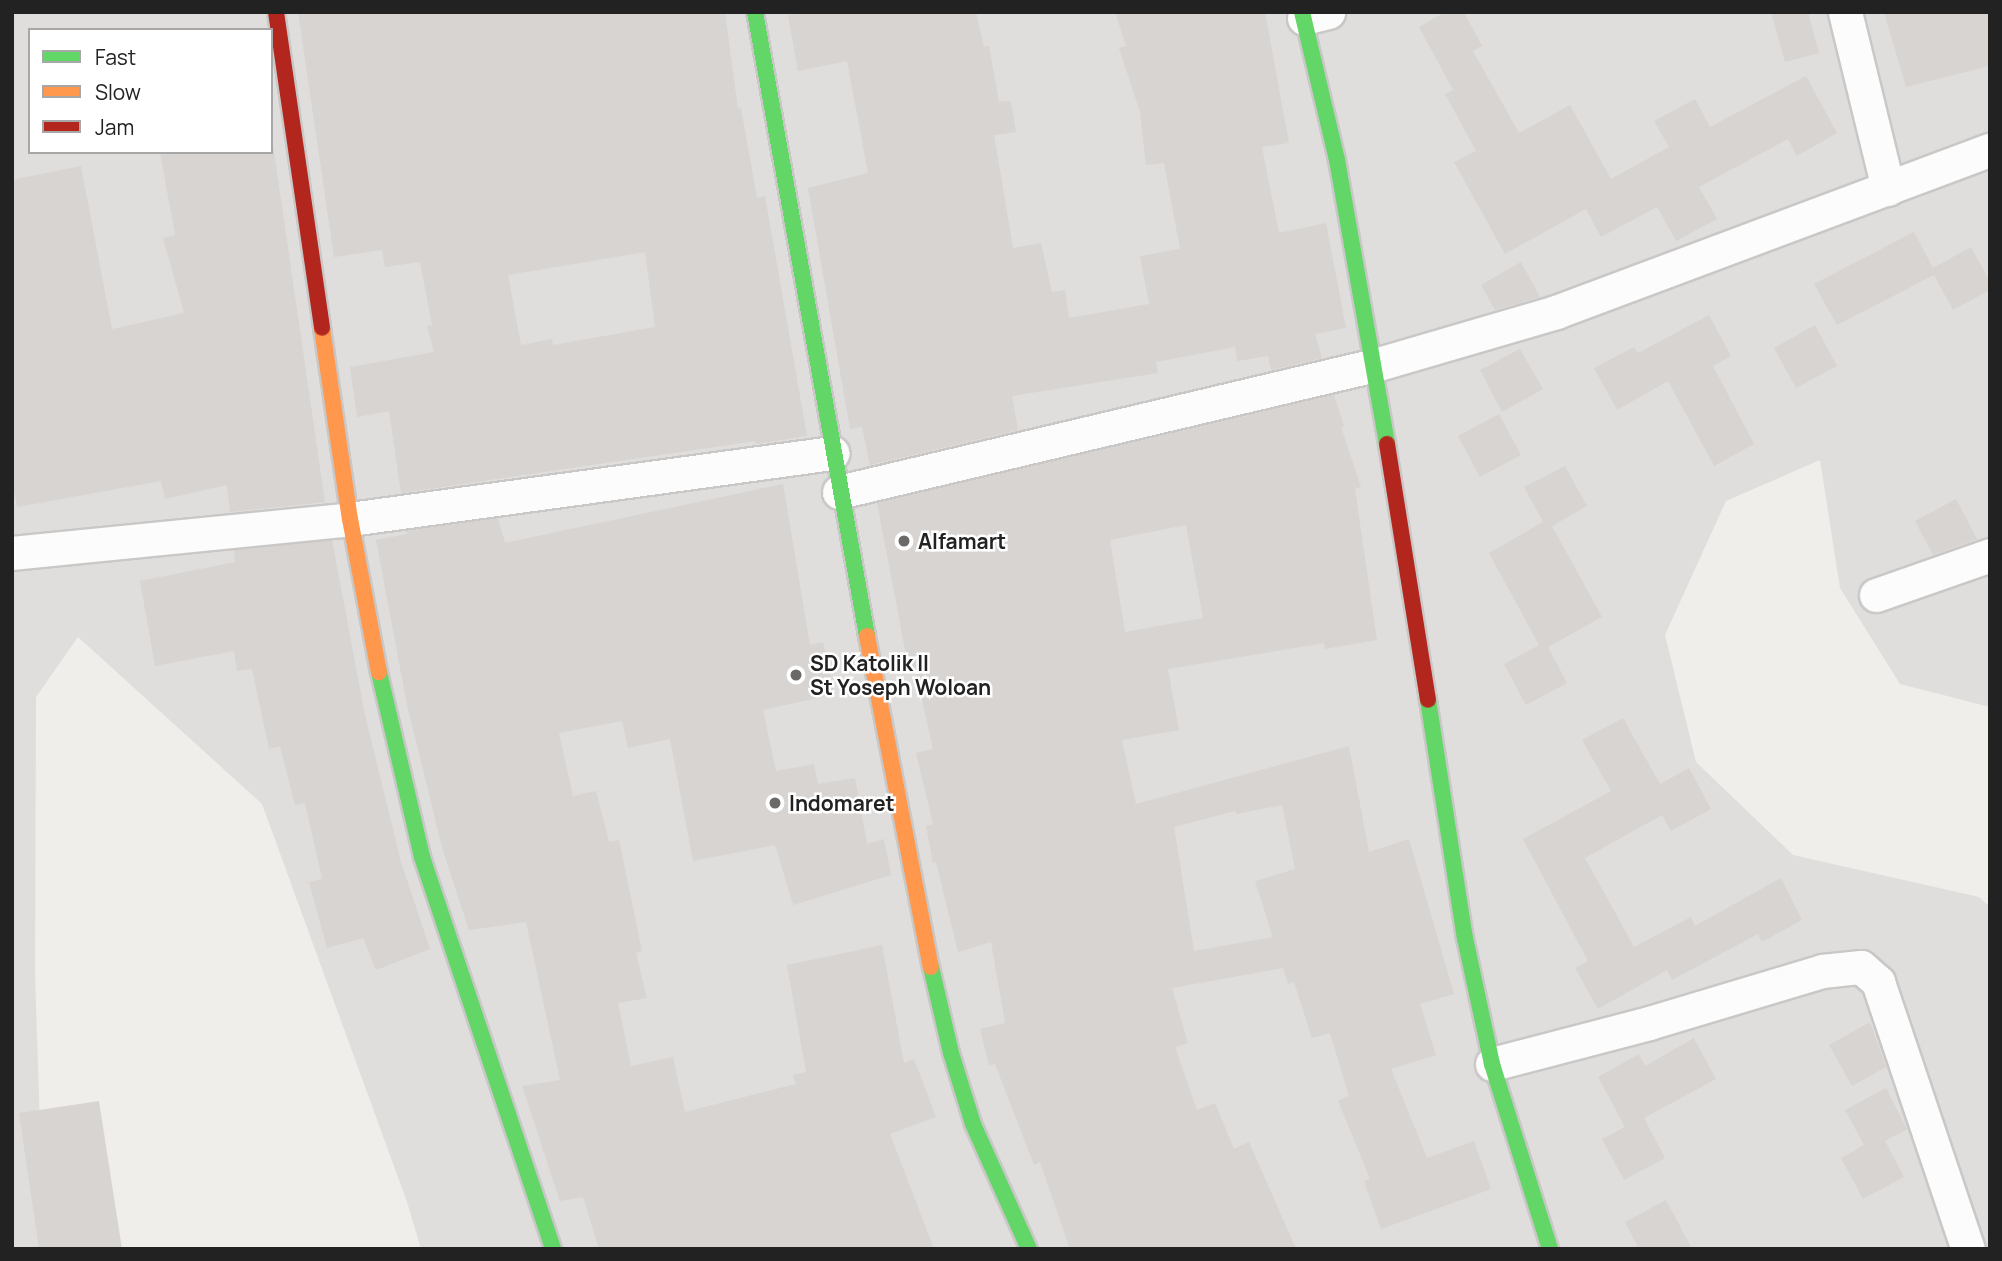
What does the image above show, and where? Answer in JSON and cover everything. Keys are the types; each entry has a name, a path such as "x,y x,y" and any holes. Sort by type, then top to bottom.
{"street":[{"path":"275,12 350,519 386,710 422,858 553,1249"},
{"path":"755,12 839,492 930,963 951,1053 973,1124 1029,1249"},
{"path":"1846,12 1888,189"},
{"path":"1311,14 1375,365 1465,938 1492,1063 1550,1249"},
{"path":"839,492 1375,365 1556,312 1990,150"},
{"path":"12,553 350,519 833,453"},
{"path":"1876,595 1990,555"},
{"path":"1492,1063 1649,1023 1822,971 1861,967 1878,982 1968,1249"}],"shaded area":[{"path":"12,12 1990,12 1990,707 1900,684 1840,588 1820,460 1726,501 1665,635 1696,762 1793,855 1979,897 1990,907 1990,1249 421,1249 407,1202 262,804 78,637 36,697 35,975 44,1249 12,1249"}],"building":[{"path":"298,12 725,12 738,109 741,108 757,198 765,196 807,436 756,444 756,441 401,493 389,411 357,417 350,367 434,352 427,326 432,325 420,262 385,267 382,250 334,257","holes":["645,252 655,327 553,345 552,339 521,345 508,275"]},
{"path":"806,12 976,12 984,47 989,46 999,102 1011,101 1016,132 994,135 1013,248 1041,243 1052,292 1065,290 1069,318 1149,304 1140,256 1180,249 1164,163 1146,165 1140,112 1119,48 1126,46 1115,12 1265,12 1289,143 1262,147 1279,233 1326,223 1346,328 1315,334 1322,358 1271,370 1268,356 1237,361 1235,347 1156,362 1158,373 1012,396 1018,430 870,465 862,427 850,429 808,188 868,173 847,61 798,71 788,15"},
{"path":"1445,12 1464,12 1482,46 1473,51 1519,133 1570,105 1611,179 1669,147 1654,121 1695,99 1710,127 1806,76 1837,133 1797,156 1788,139 1699,187 1717,219 1676,241 1657,207 1601,237 1586,209 1505,254 1454,162 1476,151 1445,94 1453,90 1419,27"},
{"path":"1771,12 1808,12 1819,53 1785,62"},
{"path":"1884,12 1990,12 1990,66 1906,87"},
{"path":"273,145 325,502 230,512 227,485 165,499 161,481 17,507 12,479 12,180 81,166 112,329 184,313 163,238 175,235 160,154 273,154"},
{"path":"1914,232 1933,268 1971,247 1990,282 1990,290 1953,310 1934,275 1837,325 1814,284"},
{"path":"1521,262 1540,297 1495,310 1481,285"},
{"path":"1709,315 1731,356 1713,366 1754,444 1714,466 1668,381 1617,410 1594,368 1634,347 1638,353"},
{"path":"1815,325 1837,366 1796,388 1774,348"},
{"path":"1520,349 1543,389 1502,412 1480,370"},
{"path":"1334,395 1344,426 1341,427 1361,487 1355,489 1377,640 1325,649 1324,643 1168,669 1179,730 1122,740 1136,804 1349,746 1369,852 1409,839 1454,994 1420,1004 1436,1055 1391,1069 1427,1158 1474,1141 1491,1189 1381,1229 1364,1181 1370,1179 1338,1101 1349,1096 1330,1033 1312,1038 1294,982 1288,984 1283,968 1172,988 1188,1043 1175,1047 1197,1110 1215,1103 1234,1149 1249,1142 1296,1249 1070,1249 1040,1162 1034,1165 995,1064 989,1065 980,1029 1005,1023 991,942 958,952 936,862 933,863 926,826 933,824 916,753 933,749 915,669 909,670 877,503","holes":["1186,525 1203,618 1125,632 1110,540","1282,805 1295,869 1255,881 1273,937 1194,951 1174,827 1235,811 1236,814"]},
{"path":"1499,414 1521,455 1480,477 1458,436"},
{"path":"1565,466 1587,506 1552,526 1602,617 1548,647 1567,683 1526,705 1504,664 1539,645 1489,553 1543,522 1524,487"},
{"path":"783,484 810,645 823,642 835,694 763,710 776,771 814,764 818,784 855,778 867,844 884,839 891,875 793,905 775,845 693,861 670,739 628,748 622,721 559,733 573,796 596,791 609,842 619,840 642,951 636,953 647,998 618,1003 631,1066 673,1057 685,1112 796,1084 793,1075 806,1072 787,965 882,945 904,1063 914,1059 936,1117 890,1134 934,1249 599,1249 583,1197 560,1201 522,1086 560,1080 526,922 469,930 443,851 407,705 376,540 407,534 406,531 498,518 505,543"},
{"path":"1956,499 1977,539 1933,555 1915,521"},
{"path":"332,540 365,715 401,862 430,949 376,970 363,938 327,948 309,882 322,879 305,803 295,805 280,746 269,749 252,669 237,671 234,651 155,666 140,581 235,562 234,550"},
{"path":"1623,718 1660,784 1689,768 1711,809 1671,831 1662,815 1585,858 1634,947 1691,917 1695,926 1781,878 1802,920 1762,942 1758,934 1672,980 1667,970 1598,1009 1575,968 1588,961 1523,839 1611,791 1582,740"},
{"path":"1870,1022 1886,1067 1852,1086 1829,1045"},
{"path":"1694,1038 1716,1079 1644,1118 1665,1158 1624,1180 1602,1139 1625,1127 1598,1077 1639,1054 1645,1066"},
{"path":"1886,1088 1907,1129 1885,1141 1904,1177 1863,1199 1841,1158 1864,1145 1845,1110"},
{"path":"99,1101 122,1249 39,1249 19,1113"},
{"path":"1666,1200 1692,1249 1639,1249 1625,1222"}],"traffic: fast":[{"path":"755,12 867,636"},
{"path":"1302,12 1337,160 1387,444"},
{"path":"379,672 422,857 553,1249"},
{"path":"1428,700 1465,938 1492,1064 1550,1249"},
{"path":"931,967 951,1053 973,1124 1029,1249"}],"traffic: slow":[{"path":"322,328 350,519 379,672"},
{"path":"867,636 931,967"}],"traffic: jam":[{"path":"276,12 322,328"},
{"path":"1387,444 1428,700"}],"place":[{"name":"Alfamart","path":"904,541"},
{"name":"SD Katolik II St Yoseph Woloan","path":"796,675"},
{"name":"Indomaret","path":"775,803"}]}
